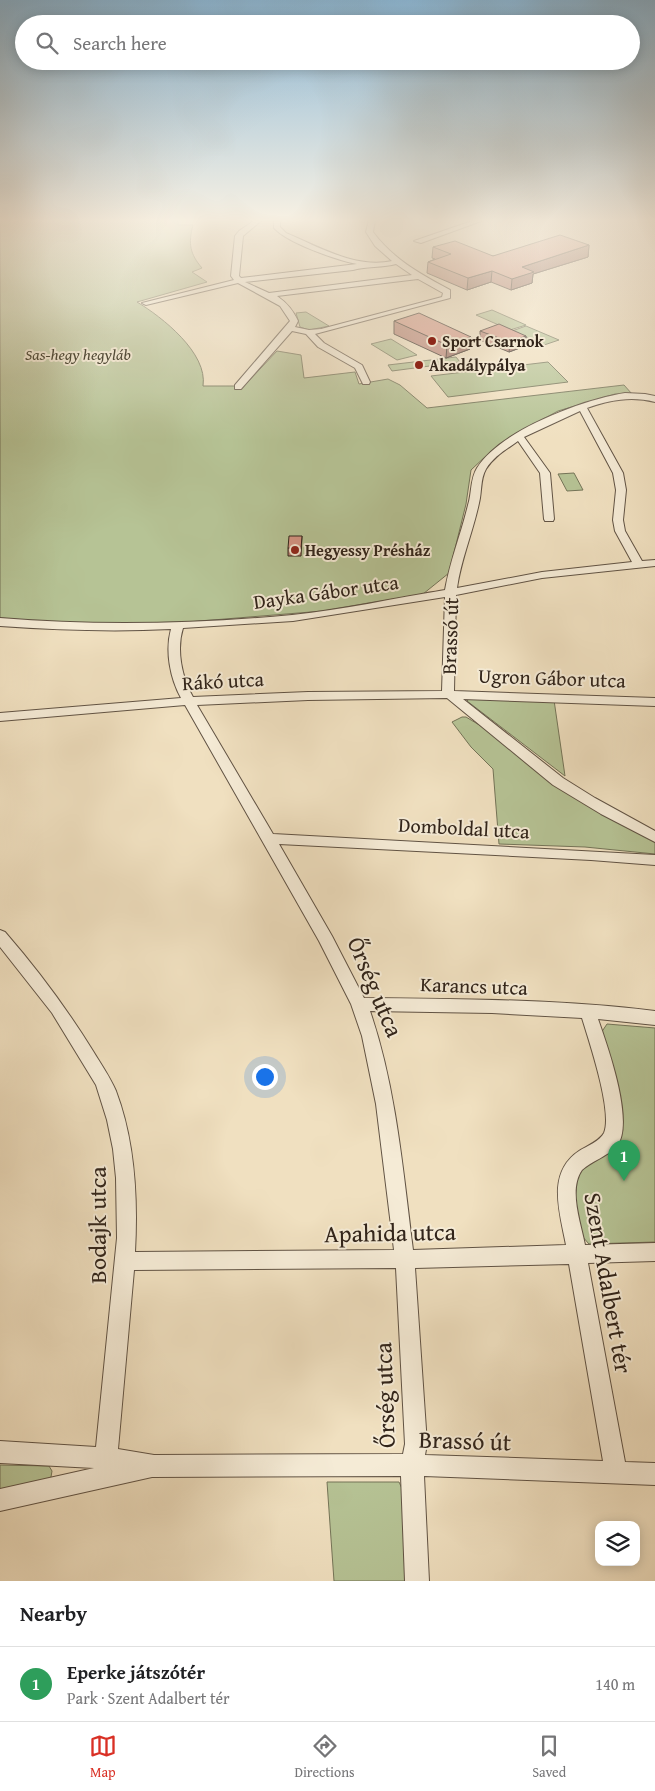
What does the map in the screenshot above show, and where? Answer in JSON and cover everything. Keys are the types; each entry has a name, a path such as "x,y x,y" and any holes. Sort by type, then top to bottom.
{"street":[{"path":"146,303 187,294"},
{"path":"238,387 294,321 292,313 285,306 266,294"},
{"path":"269,295 279,294"},
{"path":"290,328 309,332 324,330 446,298 447,294"},
{"path":"309,332 321,345 359,367 366,382"},
{"name":"Brassó út","path":"655,399 640,396 622,396 582,407 547,420 518,436 490,459 478,474 474,502 461,540 450,593 448,693 476,713 528,759 571,789 600,808 655,837"},
{"path":"582,407 618,473 621,490 618,520 620,531 655,576"},
{"path":"518,436 544,473 549,519"},
{"name":"Dayka Gábor utca","path":"0,622 79,627 178,626 293,618 450,593 542,575 647,564"},
{"name":"Őrség utca","path":"178,626 174,654 181,686 326,940 359,1004 370,1036 385,1104 405,1259 416,1444 412,1466 418,1581"},
{"name":"Rákó utca","path":"0,716 190,701 319,695 448,693"},
{"name":"Ugron Gábor utca","path":"448,693 655,702"},
{"name":"Domboldal utca","path":"270,839 591,855 655,860"},
{"name":"Bodajk utca","path":"0,936 41,985 75,1033 107,1090 122,1151 127,1183 126,1261 106,1458"},
{"name":"Karancs utca","path":"359,1004 492,1006 588,1012"},
{"path":"588,1012 655,1018"},
{"name":"Szent Adalbert tér","path":"588,1012 613,1107 615,1130 608,1143 582,1159 569,1173 566,1190 616,1474"},
{"name":"Apahida utca","path":"126,1261 405,1259 655,1252"},
{"name":"Brassó út","path":"0,1452 106,1458 154,1466 412,1466 655,1474"},
{"name":"Brassó út","path":"0,1500 154,1466"}],"green space":[{"name":"Sas-hegy hegyláb","path":"0,294 166,294 137,302 170,326 191,349 203,374 203,386 244,386 277,351 301,355 304,378 355,372 359,384 388,379 400,385 427,408 624,385 632,394 615,394 558,411 519,432 487,455 471,470 466,504 449,573 423,594 323,611 188,622 76,624 0,618"},
{"path":"492,310 526,325 510,330 476,315"},
{"path":"306,312 329,326 309,330 300,327 296,313"},
{"path":"526,326 559,340 544,345 512,331"},
{"path":"391,339 417,355 397,360 371,344"},
{"name":"Akadálypálya","path":"456,357 460,362 392,371 388,365"},
{"path":"548,362 568,382 448,397 431,376"},
{"path":"574,473 583,490 567,491 558,474"},
{"path":"471,697 554,700 565,776 467,701"},
{"path":"466,717 481,726 553,783 655,840 655,854 585,847 499,844 493,769 471,747 452,722"},
{"path":"607,1024 655,1028 655,1242 589,1244 582,1236 578,1224 573,1185 582,1169 612,1147 601,1033"},
{"path":"0,1465 49,1466 52,1471 51,1477 45,1481 0,1489"},
{"path":"327,1482 399,1482 404,1493 408,1581 334,1581"}],"building":[{"path":"419,313 471,337 447,345 394,321"},
{"path":"499,324 526,336 510,342 480,331"},
{"path":"289,536 302,536 301,549 288,548"}],"place":[{"name":"Sport Csarnok","path":"432,341"},
{"name":"Akadálypálya","path":"419,365"},
{"name":"Hegyessy Présház","path":"295,550"},
{"name":"Eperke játszótér","path":"624,1181"}]}
